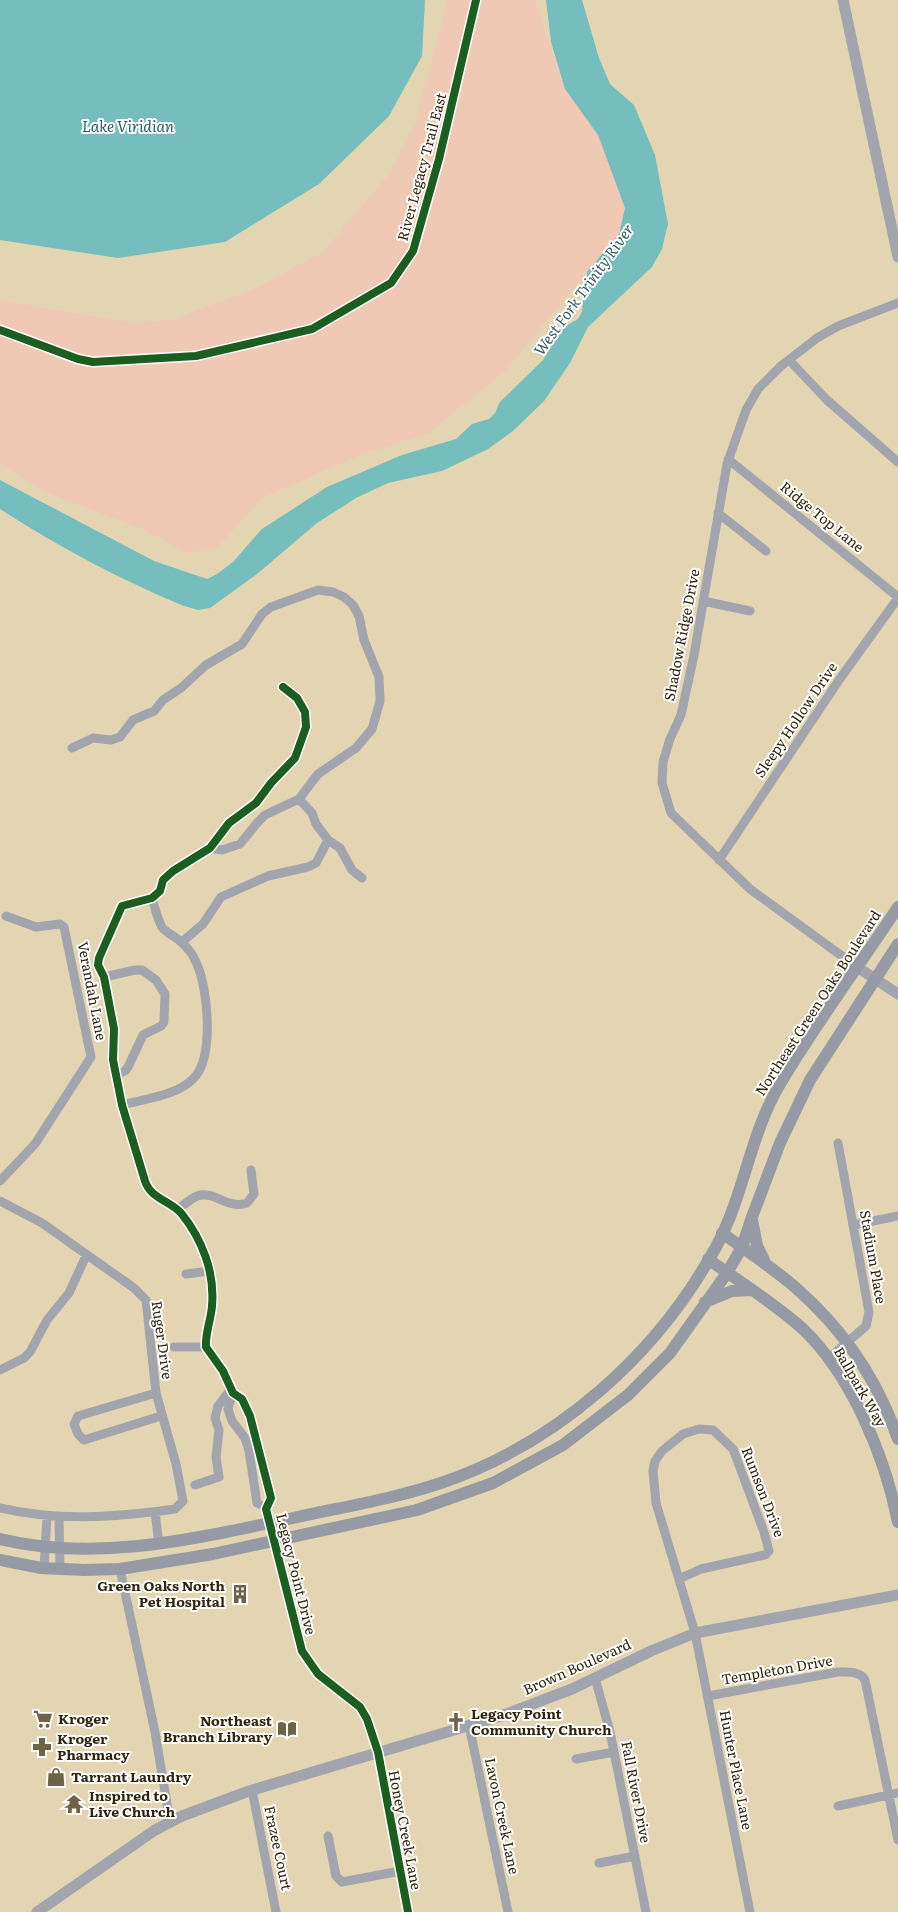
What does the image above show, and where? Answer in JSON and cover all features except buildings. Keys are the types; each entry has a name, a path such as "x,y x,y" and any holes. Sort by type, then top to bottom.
{"main road":[{"name":"Northeast Green Oaks Boulevard","path":"0,1539 59,1549 116,1550 159,1544 270,1523 397,1496 441,1482 485,1465 554,1427 592,1398 650,1342 708,1258 722,1233 758,1130 780,1084 898,907"},
{"path":"0,1560 60,1569 120,1569 168,1563 417,1510 493,1484 516,1473 563,1445 628,1395 670,1353 705,1302 728,1273 742,1247 793,1113 810,1080 874,978 898,944"},
{"path":"752,1217 757,1246 767,1265"},
{"name":"Ballpark Way","path":"722,1233 767,1265 813,1304 847,1343 867,1371 895,1419 898,1439"},
{"name":"Ballpark Way","path":"708,1258 799,1326 828,1359 871,1434 890,1483 898,1522"},
{"path":"705,1302 732,1291 751,1290"}],"street":[{"path":"843,0 894,214 898,257"},
{"name":"Shadow Ridge Drive","path":"857,967 750,889 671,813 662,783 663,762 670,739 681,715 728,459 738,429 758,389 789,360 838,326 898,303"},
{"path":"789,360 827,400 898,462"},
{"name":"Ridge Top Lane","path":"728,459 898,597"},
{"path":"718,513 766,551"},
{"path":"72,748 93,738 111,740 120,737 133,720 154,710 163,700 181,688 206,665 242,644 262,614 271,607 312,592 333,592 353,605 359,616 364,640 379,677 380,701 372,729 356,748 318,774 299,799 265,816 240,844 222,850 210,848"},
{"name":"Sleepy Hollow Drive","path":"719,860 839,680 898,597"},
{"path":"703,601 750,611"},
{"path":"174,1347 206,1347 212,1306 210,1271 202,1247 177,1210 148,1189 142,1174 122,1105 113,1060 114,1029 104,977 100,971 98,958 118,912 126,903 152,898 160,891 163,880 173,871 210,848 229,823 256,803 271,783 295,758 306,727 306,712 297,698 283,687"},
{"path":"299,799 312,813 316,824 328,840 340,848 352,870 362,878"},
{"path":"182,942 203,924 221,896 268,876 308,867 316,863 328,840"},
{"path":"122,1105 176,1090 193,1080 205,1058 208,1019 196,962 182,942 163,928 152,898"},
{"name":"Verandah Lane","path":"0,1181 35,1144 91,1057 64,927 60,924 36,927 6,916"},
{"path":"857,967 898,994"},
{"path":"104,977 142,970 156,980 165,994 164,1022 161,1026 143,1035 128,1067 125,1071 116,1075"},
{"name":"Stadium Place","path":"828,1359 866,1326 869,1312 838,1143"},
{"path":"177,1210 199,1196 209,1195 232,1205 247,1203 254,1194 252,1170"},
{"name":"Ruger Drive","path":"0,1201 42,1224 134,1288 146,1300 156,1393 183,1496 183,1501 179,1507 154,1512"},
{"path":"854,1225 898,1216"},
{"path":"0,1370 24,1358 30,1352 47,1320 69,1293 86,1256"},
{"path":"186,1274 210,1271"},
{"name":"Legacy Point Drive","path":"206,1347 223,1371 232,1391 242,1399 256,1433 271,1498 266,1508 302,1651 318,1674 360,1707 367,1719 378,1752"},
{"path":"195,1485 219,1477 216,1457 219,1430 214,1418 218,1406 232,1391"},
{"name":"Legacy Point Drive","path":"232,1391 228,1409 232,1421 245,1438 249,1451 257,1503 266,1508"},
{"path":"156,1393 78,1416 74,1424 78,1434 84,1440 161,1416"},
{"name":"Rumson Drive","path":"679,1579 702,1569 765,1556 769,1551 733,1449 718,1432 699,1429"},
{"name":"Hunter Place Lane","path":"699,1429 683,1434 662,1451 655,1460 653,1471 656,1503 695,1633 750,1912"},
{"path":"0,1508 47,1517 99,1518 154,1512 159,1544"},
{"path":"44,1568 47,1517"},
{"path":"59,1517 60,1569"},
{"path":"120,1569 155,1732 170,1822"},
{"name":"Brown Boulevard","path":"37,1912 132,1844 170,1822 252,1790 534,1704 595,1678 651,1650 695,1633 898,1595"},
{"name":"Templeton Drive","path":"708,1696 838,1672 861,1674 865,1680 893,1794 898,1840"},
{"name":"Fall River Drive","path":"595,1678 614,1752 646,1912"},
{"name":"Lavon Creek Lane","path":"469,1725 508,1912"},
{"name":"Honey Creek Lane","path":"378,1752 408,1912"},
{"path":"576,1759 614,1752"},
{"name":"Frazee Court","path":"252,1790 276,1912"},
{"path":"838,1806 893,1794"},
{"path":"328,1836 336,1876 342,1882 400,1871"},
{"path":"599,1863 635,1856"}],"shaded area":[{"path":"448,0 535,0 565,89 598,135 625,208 619,234 504,372 429,433 363,454 262,498 218,547 187,553 142,529 43,491 0,464 0,300 132,323 171,320 256,288 324,251 390,173 415,123"}],"water":[{"name":"Lake Viridian","path":"0,0 425,0 422,56 389,116 319,184 225,242 118,258 0,240"},
{"path":"546,0 582,0 599,58 610,84 634,105 655,155 668,224 662,249 652,267 588,327 570,363 544,401 513,431 488,449 442,471 388,483 356,498 317,523 257,574 210,608 198,610 160,596 113,573 44,536 0,509 0,480 154,561 207,579 233,562 262,529 327,487 402,455 456,439 472,424 489,419 495,413 500,402 543,360 564,327 578,319 582,312 583,300 587,292 587,272 619,234 625,208 598,135 565,89 551,42"}],"cycle path":[{"name":"River Legacy Trail East","path":"0,330 78,359 93,362 196,356 312,329 391,283 413,251 439,159 476,0"},
{"path":"283,687 297,698 305,712 306,727 295,758 271,783 256,803 229,823 210,848 173,871 163,880 160,891 152,898 122,906 99,958 98,965 104,977 114,1029 113,1060 122,1105 145,1181 151,1192 181,1213 201,1245 209,1268 212,1293 206,1347 223,1371 233,1393 242,1399 250,1416 271,1498 266,1509 302,1651 318,1674 360,1707 367,1719 378,1752 408,1912"}],"place":[{"name":"Green Oaks North Pet Hospital","path":"240,1594"},
{"name":"Kroger","path":"43,1719"},
{"name":"Legacy Point Community Church","path":"456,1722"},
{"name":"Northeast Branch Library","path":"287,1729"},
{"name":"Kroger Pharmacy","path":"42,1747"},
{"name":"Tarrant Laundry","path":"56,1777"},
{"name":"Inspired to Live Church","path":"74,1804"}],"water label":[{"name":"West Fork Trinity River","path":"584,290"}]}
